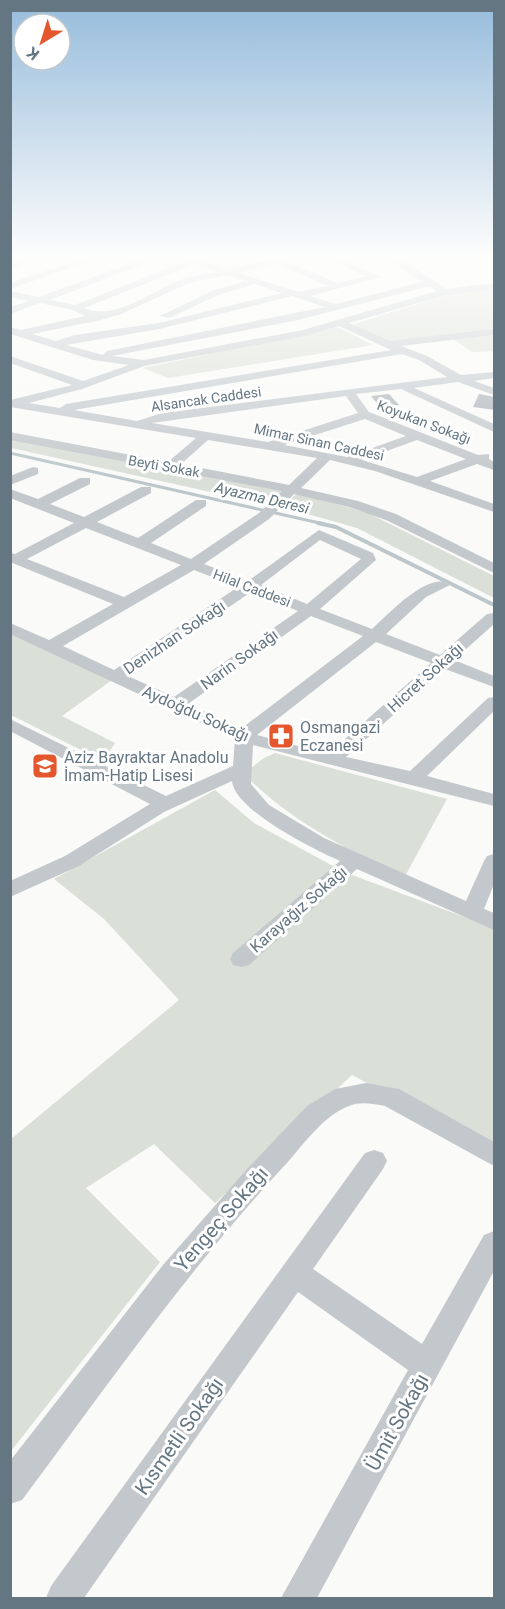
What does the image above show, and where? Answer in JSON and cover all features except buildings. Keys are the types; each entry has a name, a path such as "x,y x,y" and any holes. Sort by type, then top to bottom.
{"street":[{"path":"19,332 97,358 144,363"},
{"path":"56,345 75,338 123,332"},
{"path":"124,332 148,346"},
{"path":"97,358 114,351 228,332"},
{"path":"10,403 83,385 144,363 249,345 306,332"},
{"path":"359,332 423,358 464,380 495,392"},
{"path":"388,345 494,332"},
{"path":"49,411 402,351"},
{"path":"10,359 83,385"},
{"name":"Alsancak Caddesi","path":"133,424 162,417 495,377"},
{"name":"Alsancak Caddesi","path":"133,424 464,380"},
{"path":"406,388 495,428"},
{"name":"Koyukan Sokağı","path":"351,395 365,415 495,466"},
{"name":"Mimar Sinan Caddesi","path":"10,403 327,456 418,481 495,508"},
{"path":"269,446 365,415"},
{"name":"Beyti Sokak","path":"10,436 353,504 391,517 489,567"},
{"path":"170,467 205,436"},
{"path":"347,461 417,436"},
{"path":"418,481 495,453"},
{"path":"51,646 192,565 269,511 327,456"},
{"path":"10,481 33,471"},
{"path":"39,504 85,481"},
{"path":"13,558 87,523 146,490"},
{"name":"Hilal Caddesi","path":"10,493 495,682"},
{"path":"139,544 201,503"},
{"name":"Denizhan Sokağı","path":"116,676 249,587 319,534"},
{"name":"Narin Sokağı","path":"176,704 308,609 369,558 319,534"},
{"path":"13,558 125,603"},
{"path":"442,585 422,594 375,635 244,736 241,785 262,809 317,843 495,921"},
{"name":"Hicret Sokağı","path":"331,761 493,617"},
{"name":"Aydoğdu Sokağı","path":"10,628 244,736 331,761 414,778 495,800"},
{"path":"414,778 495,702"},
{"path":"10,724 166,804"},
{"path":"10,890 72,861 166,804 243,769"},
{"name":"Karayağız Sokağı","path":"241,959 355,860"},
{"path":"472,912 495,861"},
{"name":"Yengeç Sokağı","path":"10,1488 173,1275 256,1177 316,1114 344,1096 366,1093 390,1096 495,1155"},
{"name":"Kısmetli Sokağı","path":"63,1599 374,1161"},
{"name":"Ümit Sokağı","path":"298,1599 495,1244"},
{"path":"295,1273 428,1366"}],"shaded area":[{"path":"313,332 347,332 373,345 168,378 143,368"},
{"path":"368,332 476,332 391,342"},
{"path":"491,335 494,338 494,351 472,352 453,339"},
{"path":"10,437 286,490 270,505 11,448"},
{"path":"297,493 368,513 494,576 494,598 357,528 283,507"},
{"path":"10,633 112,680 62,716 115,743 103,761 11,715"},
{"path":"275,753 447,799 404,878 305,823 251,781 251,768"},
{"path":"215,790 254,823 344,872 494,928 494,1151 352,1075 215,1203 154,1144 86,1188 160,1262 11,1451 11,1139 179,1000 104,919 54,879"}],"waterway":[{"name":"Ayazma Deresi","path":"10,453 324,524"},
{"name":"Ayazma Deresi","path":"318,523 336,527 494,605"}],"place":[{"name":"Osmangazi Eczanesi","path":"281,736"},
{"name":"Aziz Bayraktar Anadolu İmam-Hatip Lisesi","path":"45,766"}]}
